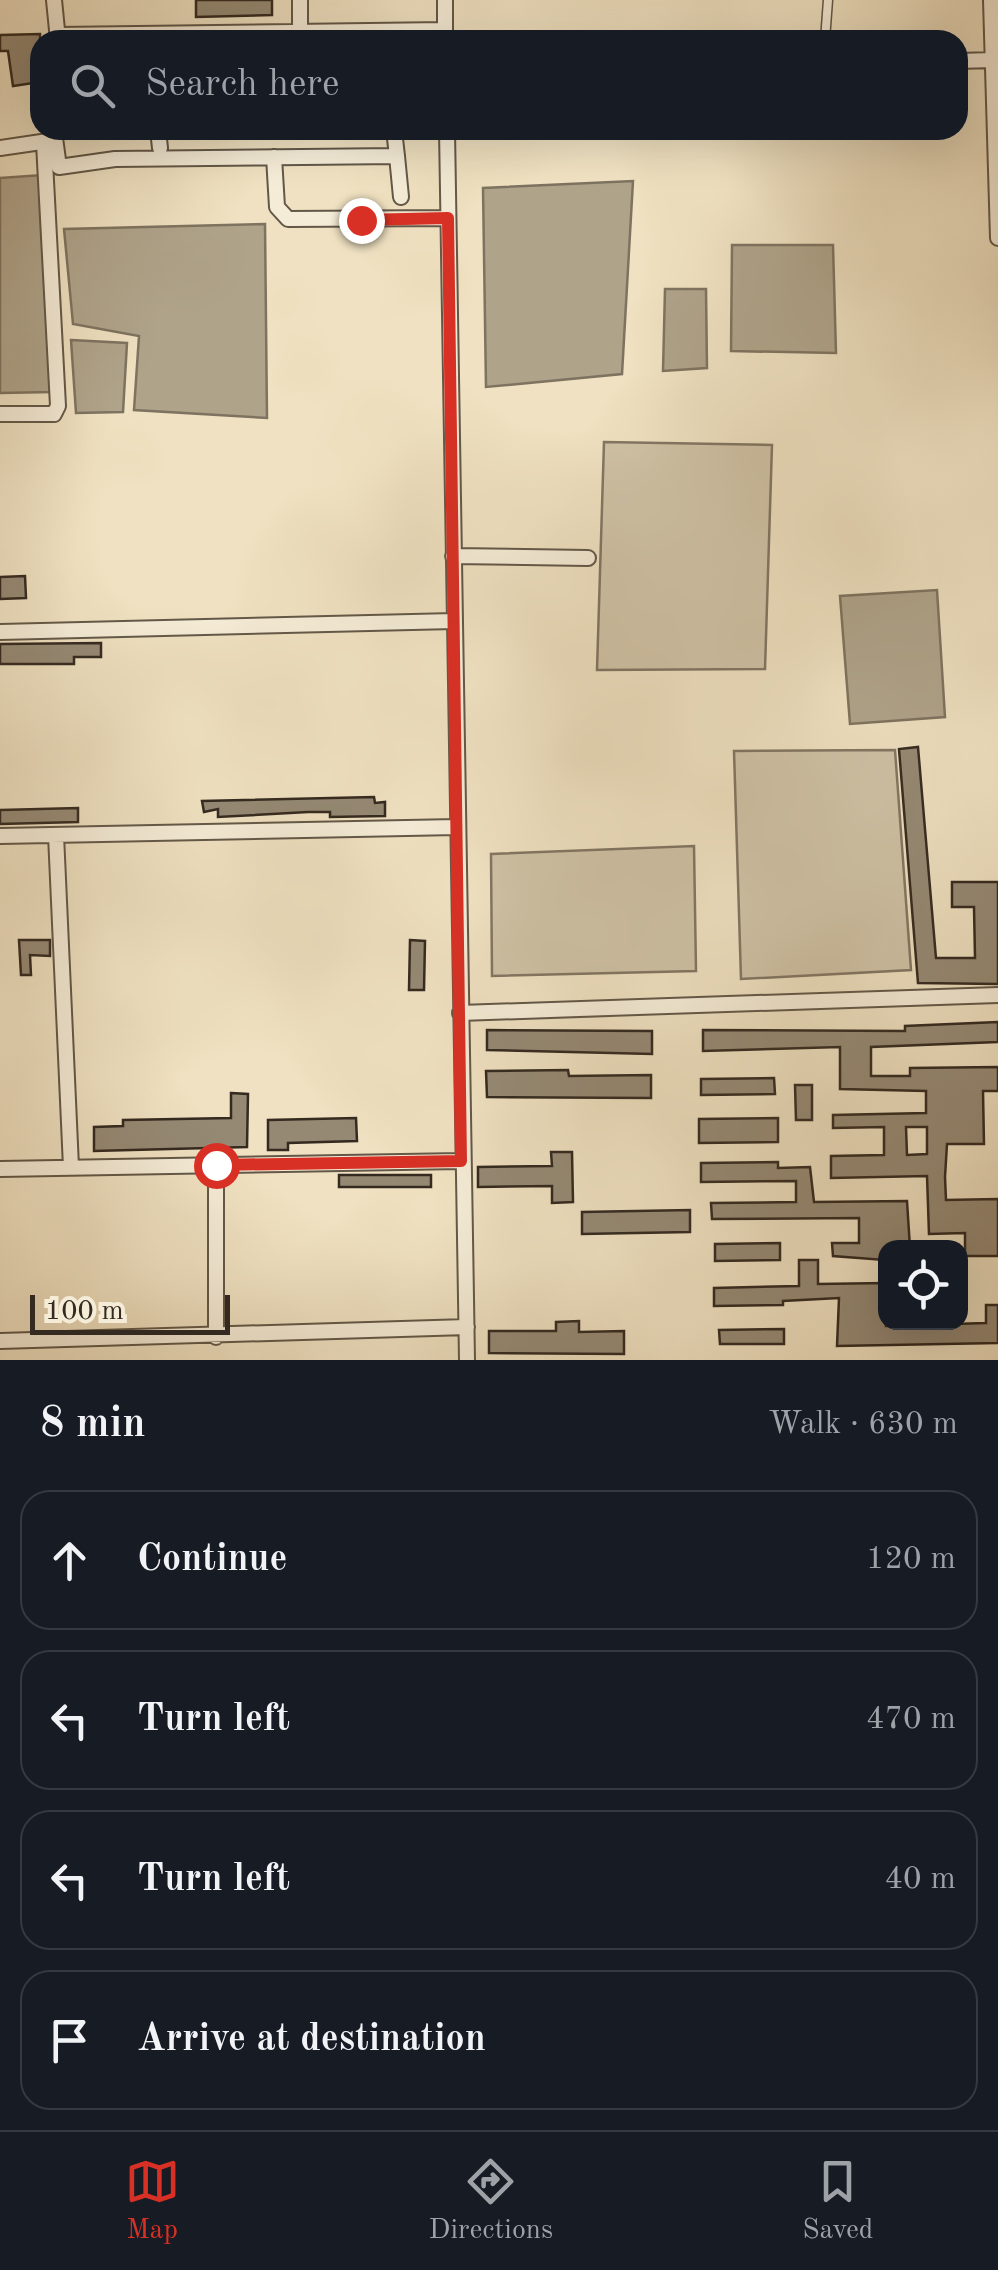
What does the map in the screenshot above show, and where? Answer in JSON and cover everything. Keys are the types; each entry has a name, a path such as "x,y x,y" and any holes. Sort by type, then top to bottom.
{"street":[{"path":"54,0 57,30"},
{"path":"300,0 300,30"},
{"path":"444,0 445,30"},
{"path":"991,0 998,238"},
{"path":"968,61 993,60"},
{"path":"0,148 38,140"},
{"path":"0,414 54,414 58,406 52,140"},
{"path":"53,140 59,167 115,159 397,156"},
{"path":"159,140 160,148"},
{"path":"395,140 400,197"},
{"path":"446,140 461,1161 468,1360"},
{"path":"274,157 276,207 288,219 448,218"},
{"path":"453,556 588,558"},
{"path":"0,632 454,620"},
{"path":"0,836 457,827"},
{"path":"56,835 71,1167"},
{"path":"460,1013 998,995"},
{"path":"0,1169 461,1161"},
{"path":"216,1165 216,1337"},
{"path":"0,1341 467,1327"}],"lane":[{"path":"826,30 828,0"}],"shaded area":[{"path":"42,175 52,392 0,393 0,178"},
{"path":"633,181 622,374 486,387 483,188"},
{"path":"265,224 267,418 134,410 139,336 73,324 64,229"},
{"path":"732,245 833,245 836,353 731,351"},
{"path":"665,289 706,289 707,368 663,371"},
{"path":"71,340 127,343 123,412 76,413"},
{"path":"604,442 772,445 765,669 597,670"},
{"path":"937,590 945,717 850,724 840,596"},
{"path":"895,750 911,970 741,979 734,751"},
{"path":"694,846 696,971 492,976 491,854"}],"building":[{"path":"196,0 272,0 272,15 196,17"},
{"path":"30,34 30,83 13,86 8,51 0,51 0,35"},
{"path":"25,576 26,598 0,599 0,577"},
{"path":"101,643 101,657 74,657 74,664 0,664 0,644"},
{"path":"918,747 936,958 975,958 974,907 952,907 952,882 998,882 998,984 918,983 899,749"},
{"path":"374,797 375,803 385,802 385,816 330,817 330,812 308,812 218,817 218,809 204,812 202,801"},
{"path":"78,808 78,822 0,824 0,810"},
{"path":"19,940 50,940 50,956 30,955 31,975 21,975"},
{"path":"410,940 425,941 424,990 409,990"},
{"path":"998,1022 998,1042 871,1047 871,1076 910,1076 910,1068 998,1067 998,1091 983,1091 984,1144 947,1144 945,1177 946,1200 998,1199 998,1256 968,1256 965,1233 929,1234 927,1176 831,1178 831,1156 884,1155 884,1127 833,1128 833,1115 926,1113 926,1091 840,1089 840,1047 703,1051 703,1030 905,1031 905,1026","holes":["906,1127 927,1127 927,1154 907,1155"]},
{"path":"487,1030 652,1031 652,1054 487,1050"},
{"path":"568,1070 569,1076 651,1075 651,1098 487,1097 486,1071"},
{"path":"774,1078 775,1094 701,1095 701,1079"},
{"path":"795,1085 812,1085 812,1120 796,1120"},
{"path":"231,1093 248,1094 247,1147 94,1151 94,1127 123,1126 123,1120 231,1118"},
{"path":"356,1118 357,1141 288,1143 288,1150 268,1150 268,1120"},
{"path":"778,1118 778,1142 699,1143 699,1119"},
{"path":"551,1152 572,1152 573,1202 552,1203 552,1186 478,1187 478,1167 552,1166"},
{"path":"778,1162 778,1168 810,1167 814,1202 907,1201 909,1240 878,1240 878,1260 833,1256 832,1243 859,1243 859,1218 712,1219 711,1203 796,1202 796,1181 701,1182 701,1163"},
{"path":"339,1175 431,1175 431,1187 339,1187"},
{"path":"690,1210 690,1232 582,1234 582,1212"},
{"path":"780,1243 780,1260 715,1261 715,1244"},
{"path":"799,1260 818,1260 818,1284 878,1283 878,1330 968,1330 968,1324 986,1323 986,1305 998,1305 998,1343 837,1346 839,1298 783,1301 783,1305 714,1306 714,1288 799,1286"},
{"path":"579,1321 579,1332 624,1331 624,1354 489,1353 489,1331 556,1331 556,1322"},
{"path":"784,1329 784,1344 720,1344 719,1330"}],"route":[{"path":"216,1165 461,1161 448,218 361,220"}]}
